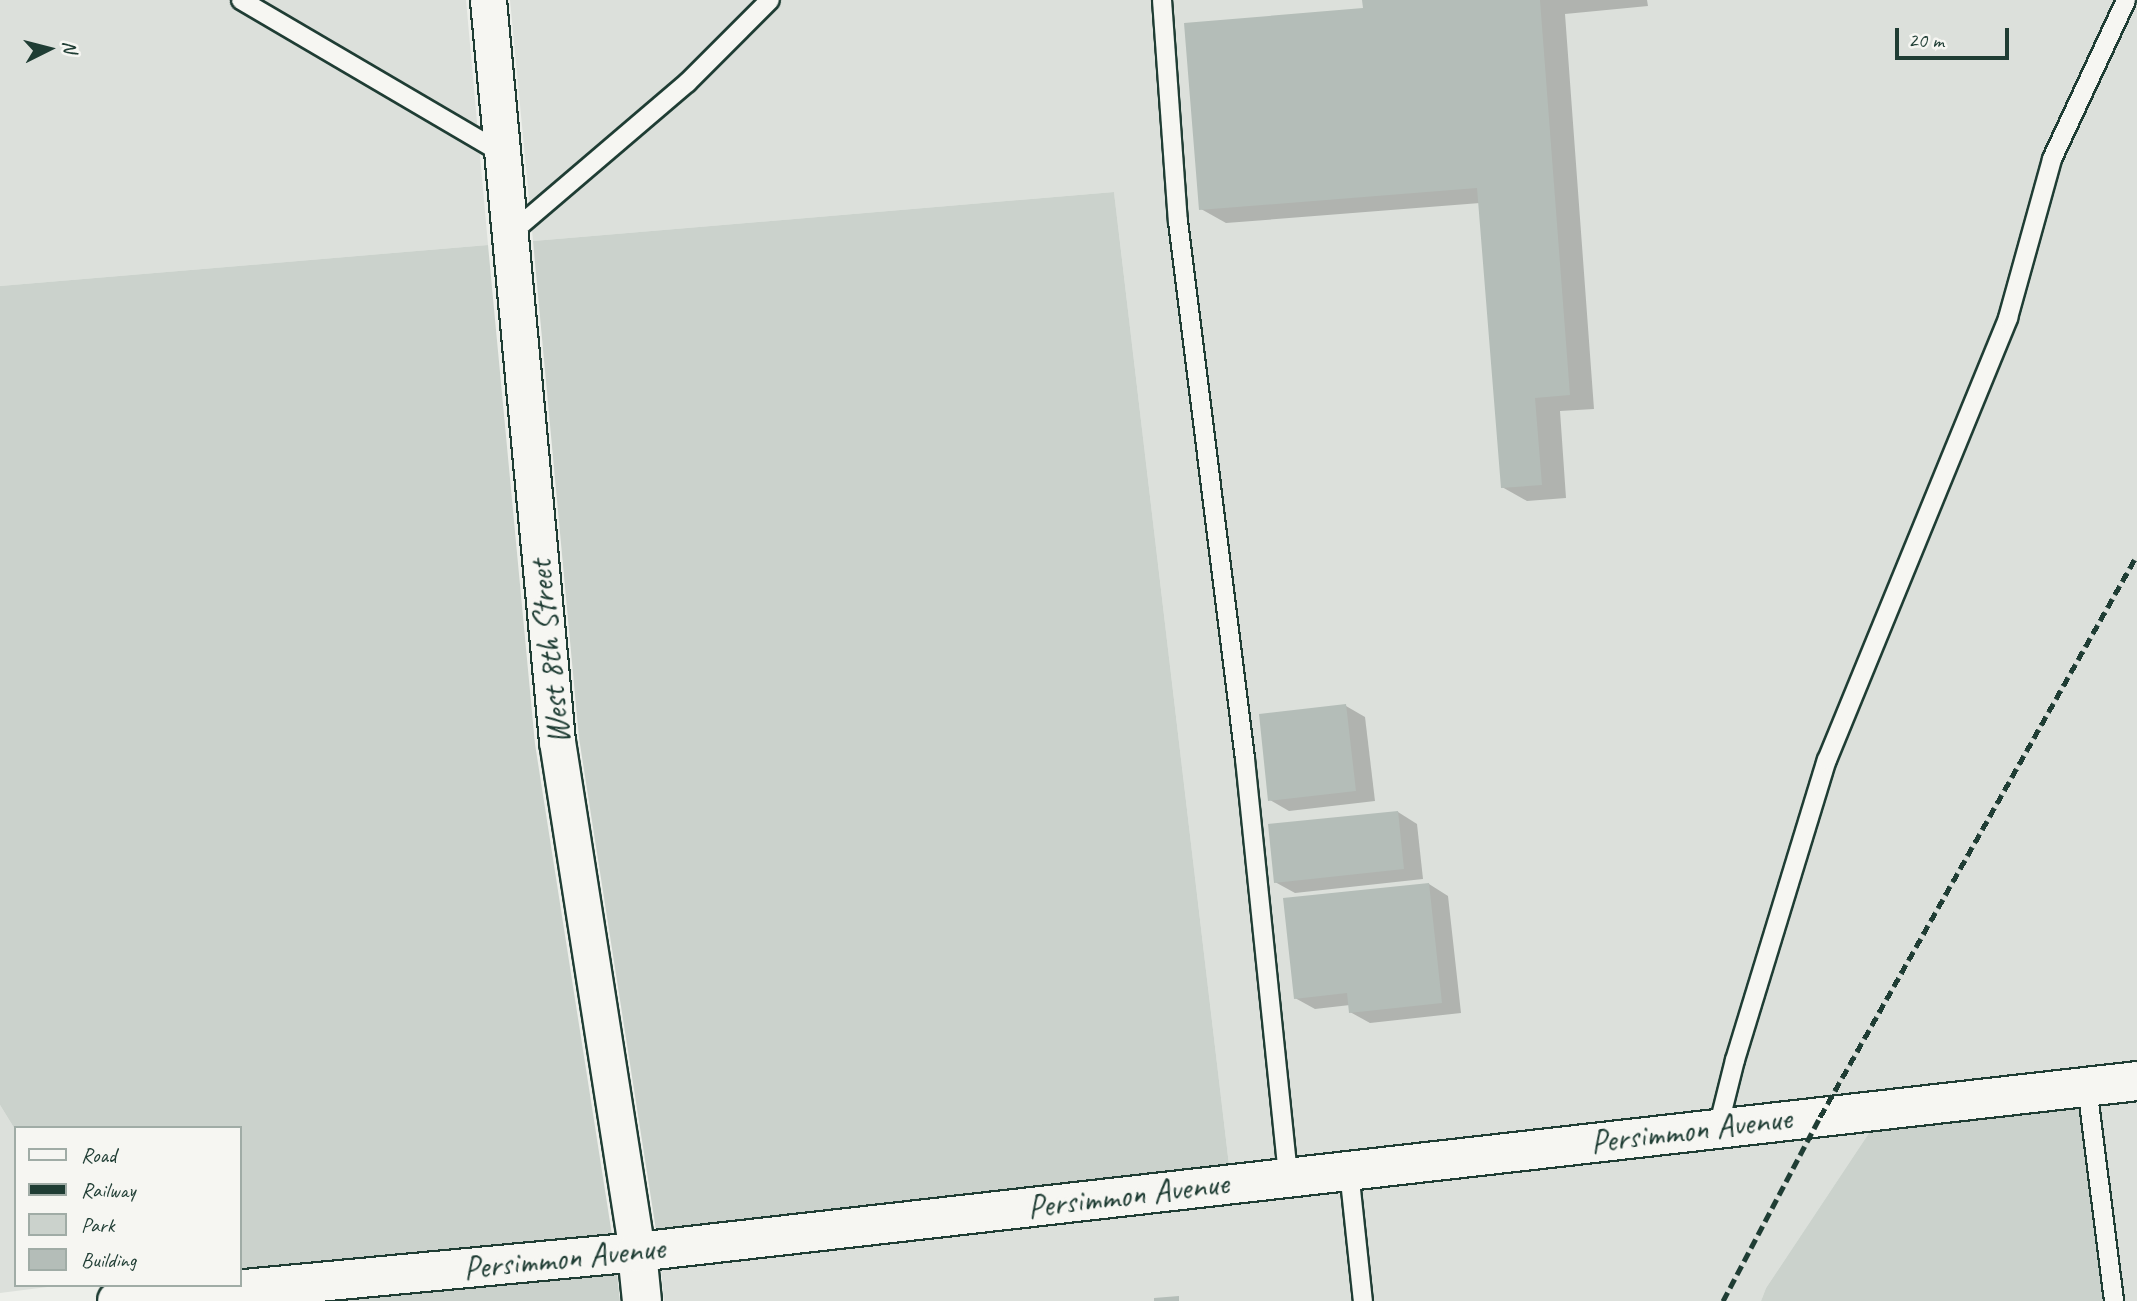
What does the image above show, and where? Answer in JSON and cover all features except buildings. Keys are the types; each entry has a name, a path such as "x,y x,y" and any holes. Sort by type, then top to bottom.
{"street":[{"name":"West 8th Street","path":"488,0 557,741 637,1252 642,1301"},
{"name":"Persimmon Avenue","path":"117,1301 637,1252 2137,1081"}],"lane":[{"path":"241,0 502,153"},
{"path":"510,234 687,83 770,0"},
{"path":"1161,0 1178,221 1245,759 1288,1178"},
{"path":"1718,1128 1735,1060 1827,760 2008,318 2052,159 2126,0"},
{"path":"2087,1087 2114,1301"},
{"path":"1349,1171 1363,1301"}],"shaded area":[{"path":"0,0 466,0 488,245 0,286"},
{"path":"510,0 2137,0 2137,1062 1229,1165 1114,192 533,241"},
{"path":"2137,1101 2137,1301 2125,1301 2101,1105"},
{"path":"0,1105 14,1128 14,1287 47,1287 0,1293"},
{"path":"1871,1130 1766,1288 1761,1301 664,1301 661,1269"}],"green space":[{"path":"1114,192 1229,1165 656,1230 579,738 533,241"},
{"path":"488,245 535,744 612,1235 242,1270 242,1126 14,1128 0,1105 0,286"},
{"path":"2101,1105 2125,1301 1761,1301 1766,1288 1871,1130"},
{"path":"617,1274 620,1301 327,1301"}],"railway":[{"path":"1723,1301 1820,1117 2137,555"}]}
